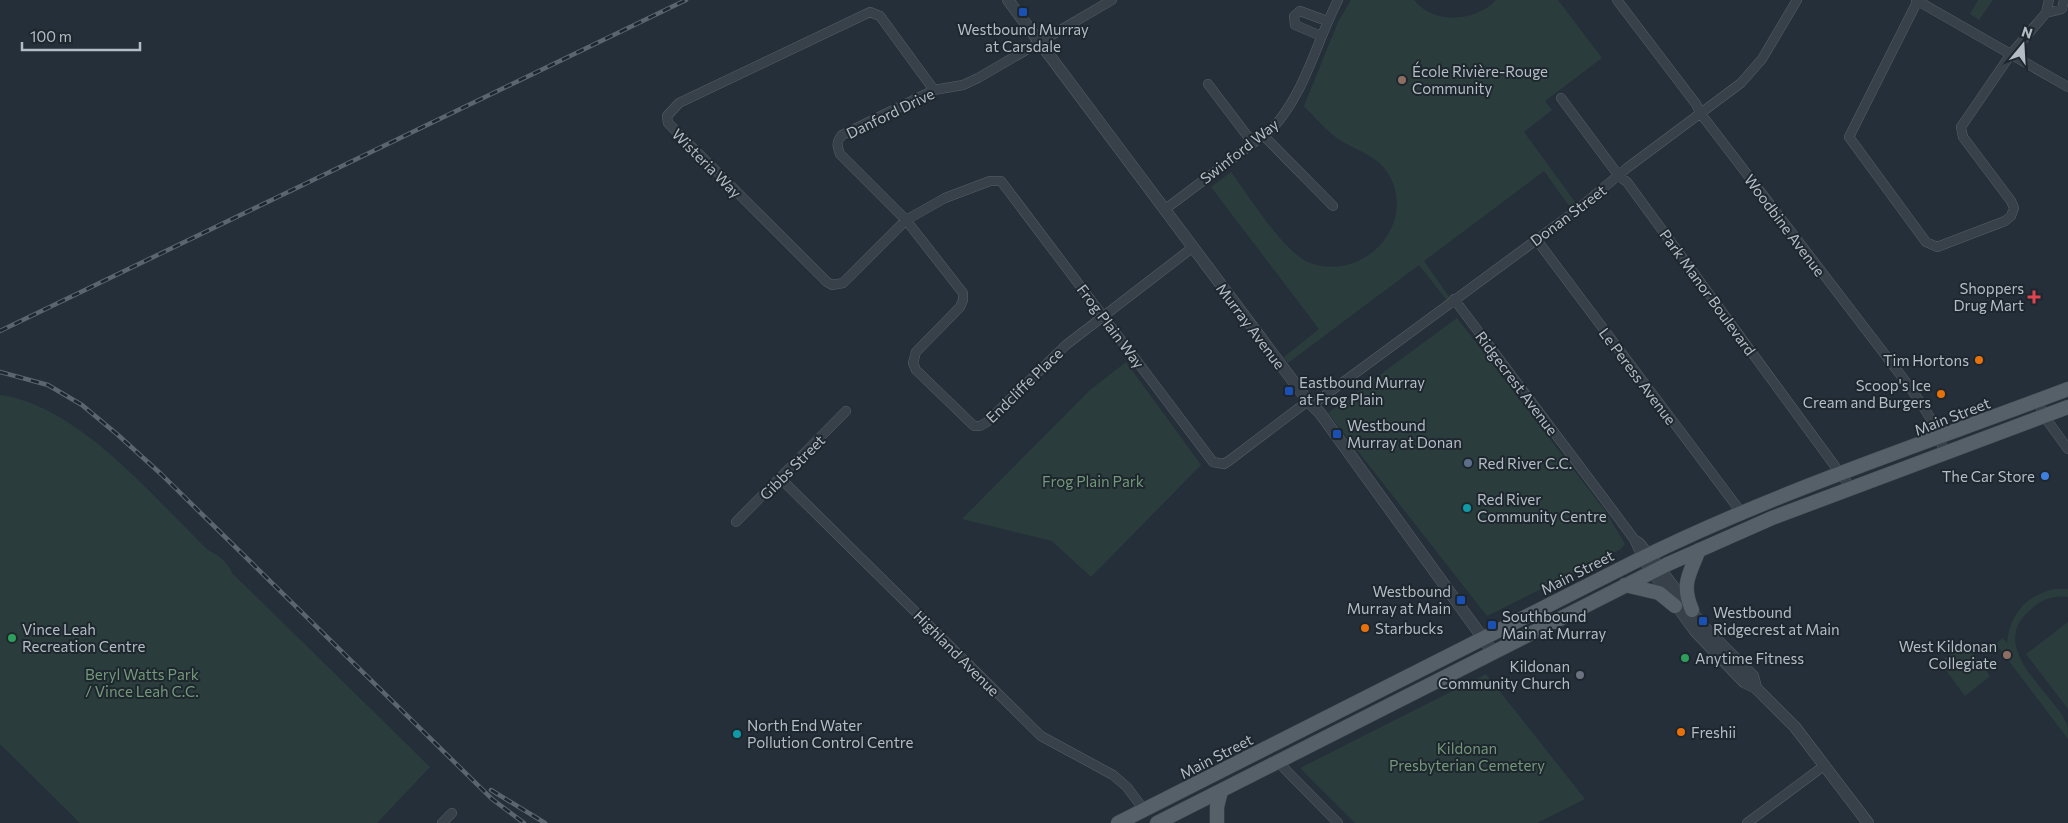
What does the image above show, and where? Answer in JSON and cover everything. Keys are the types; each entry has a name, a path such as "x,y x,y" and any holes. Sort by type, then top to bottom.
{"main road":[{"name":"Main Street","path":"1118,823 1646,556 1741,512 2068,389"},
{"path":"1144,810 1156,823 1177,819 1221,791 1625,585 1699,550 1772,518 2068,407"},
{"path":"1692,610 1686,596 1686,584 1699,550"},
{"path":"1625,585 1659,593 1675,606"},
{"path":"1217,823 1217,807 1221,791"},
{"path":"1161,801 1177,819"}],"street":[{"name":"Murray Avenue","path":"1008,0 1310,403 1493,652"},
{"name":"Danford Drive","path":"906,220 840,154 837,147 838,140 842,135 934,90 962,85 978,78 1112,0"},
{"name":"Swinford Way","path":"1164,210 1276,124 1294,102 1327,21 1338,0"},
{"name":"Woodbine Avenue","path":"1617,0 1696,104 1700,114 1908,386 1935,424 1941,438 1944,454"},
{"name":"Donan Street","path":"1310,403 1536,239 1741,82 1762,59 1797,0"},
{"path":"2049,0 2046,14 2011,54 1961,127 1963,137 2011,201 2014,208 2011,216 2005,221 1937,246 1930,245 1849,137 1917,0 2011,54 2068,87"},
{"path":"2046,14 2062,9 2064,0"},
{"path":"1321,36 1295,24 1294,16 1300,11 1327,21"},
{"name":"Wisteria Way","path":"906,220 843,283 832,285 671,128 667,116 679,103 870,12 880,16 934,90"},
{"path":"1208,84 1252,142"},
{"name":"Park Manor Boulevard","path":"1561,98 1618,176 1627,182 1851,488"},
{"path":"1263,135 1333,206"},
{"name":"Frog Plain Way","path":"906,220 945,198 990,181 1001,181 1213,462 1224,464 1310,403"},
{"name":"Endcliffe Place","path":"906,220 960,289 963,300 960,307 916,352 913,364 916,370 974,426 980,426 988,422 1066,346 1192,248"},
{"name":"Le Peress Avenue","path":"1536,239 1741,512"},
{"name":"Ridgecrest Avenue","path":"1454,299 1634,540 1640,543 1656,570 1692,610 1702,625 1753,676 1756,688"},
{"path":"2038,401 2044,416 2068,449"},
{"name":"Gibbs Street","path":"736,522 781,479 846,411"},
{"name":"Highland Avenue","path":"781,479 1041,736 1113,775 1127,787 1144,810"},
{"name":"Ridgecrest Avenue","path":"1656,570 1675,606 1715,654 1744,682 1756,688 1795,726 1868,823"},
{"path":"1278,762 1338,823"},
{"path":"1747,823 1825,765"},
{"path":"442,823 452,813"}],"green space":[{"path":"1351,0 1414,0 1432,14 1455,18 1477,13 1496,0 1558,0 1602,58 1545,101 1552,110 1524,132 1578,206 1572,210 1544,171 1424,261 1452,301 1449,303 1419,265 1288,363 1284,357 1319,329 1211,187 1231,172 1277,235 1298,256 1308,262 1328,267 1347,265 1365,258 1379,246 1390,231 1396,213 1396,194 1389,175 1385,168 1374,158 1330,133 1304,106 1338,22"},
{"path":"1978,0 1993,0 1979,20 1970,14"},
{"name":"Red River C.C.","path":"1457,318 1606,512 1625,544 1621,549 1487,616 1328,413"},
{"name":"Frog Plain Park","path":"1126,362 1201,465 1091,577 1052,541 962,519 1090,390"},
{"name":"Beryl Watts Park / Vince Leah C.C.","path":"0,395 29,402 58,416 86,435 113,457 208,550 225,562 232,573 430,767 377,823 80,823 0,744"},
{"path":"2055,589 2068,589 2068,597 2052,598 2034,606 2018,624 2015,639 2018,654 2026,669 2067,724 2068,739 1996,644 2003,638 2007,643 2012,623 2021,607 2036,596"},
{"path":"2068,622 2068,709 2026,654"},
{"path":"1965,643 1990,676 1965,696 1940,662"},
{"name":"Kildonan Presbyterian Cemetery","path":"1486,674 1585,799 1537,823 1355,823 1300,768"}],"railway":[{"path":"0,331 686,0"},
{"path":"0,372 48,385 82,405 118,435 161,474 492,799 524,823"},
{"path":"491,790 545,823"}],"place":[{"name":"Westbound Murray at Carsdale","path":"1023,12"},
{"name":"École Rivière-Rouge Community","path":"1402,80"},
{"name":"Shoppers Drug Mart","path":"2034,297"},
{"name":"Tim Hortons","path":"1979,360"},
{"name":"Eastbound Murray at Frog Plain","path":"1289,391"},
{"name":"Scoop's Ice Cream and Burgers","path":"1941,394"},
{"name":"Westbound Murray at Donan","path":"1337,434"},
{"name":"Red River C.C.","path":"1468,463"},
{"name":"The Car Store","path":"2045,476"},
{"name":"Red River Community Centre","path":"1467,508"},
{"name":"Westbound Murray at Main","path":"1461,600"},
{"name":"Westbound Ridgecrest at Main","path":"1703,621"},
{"name":"Southbound Main at Murray","path":"1492,625"},
{"name":"Starbucks","path":"1365,628"},
{"name":"Vince Leah Recreation Centre","path":"12,638"},
{"name":"West Kildonan Collegiate","path":"2007,655"},
{"name":"Anytime Fitness","path":"1685,658"},
{"name":"Kildonan Community Church","path":"1580,675"},
{"name":"Freshii","path":"1681,732"},
{"name":"North End Water Pollution Control Centre","path":"737,734"}]}
